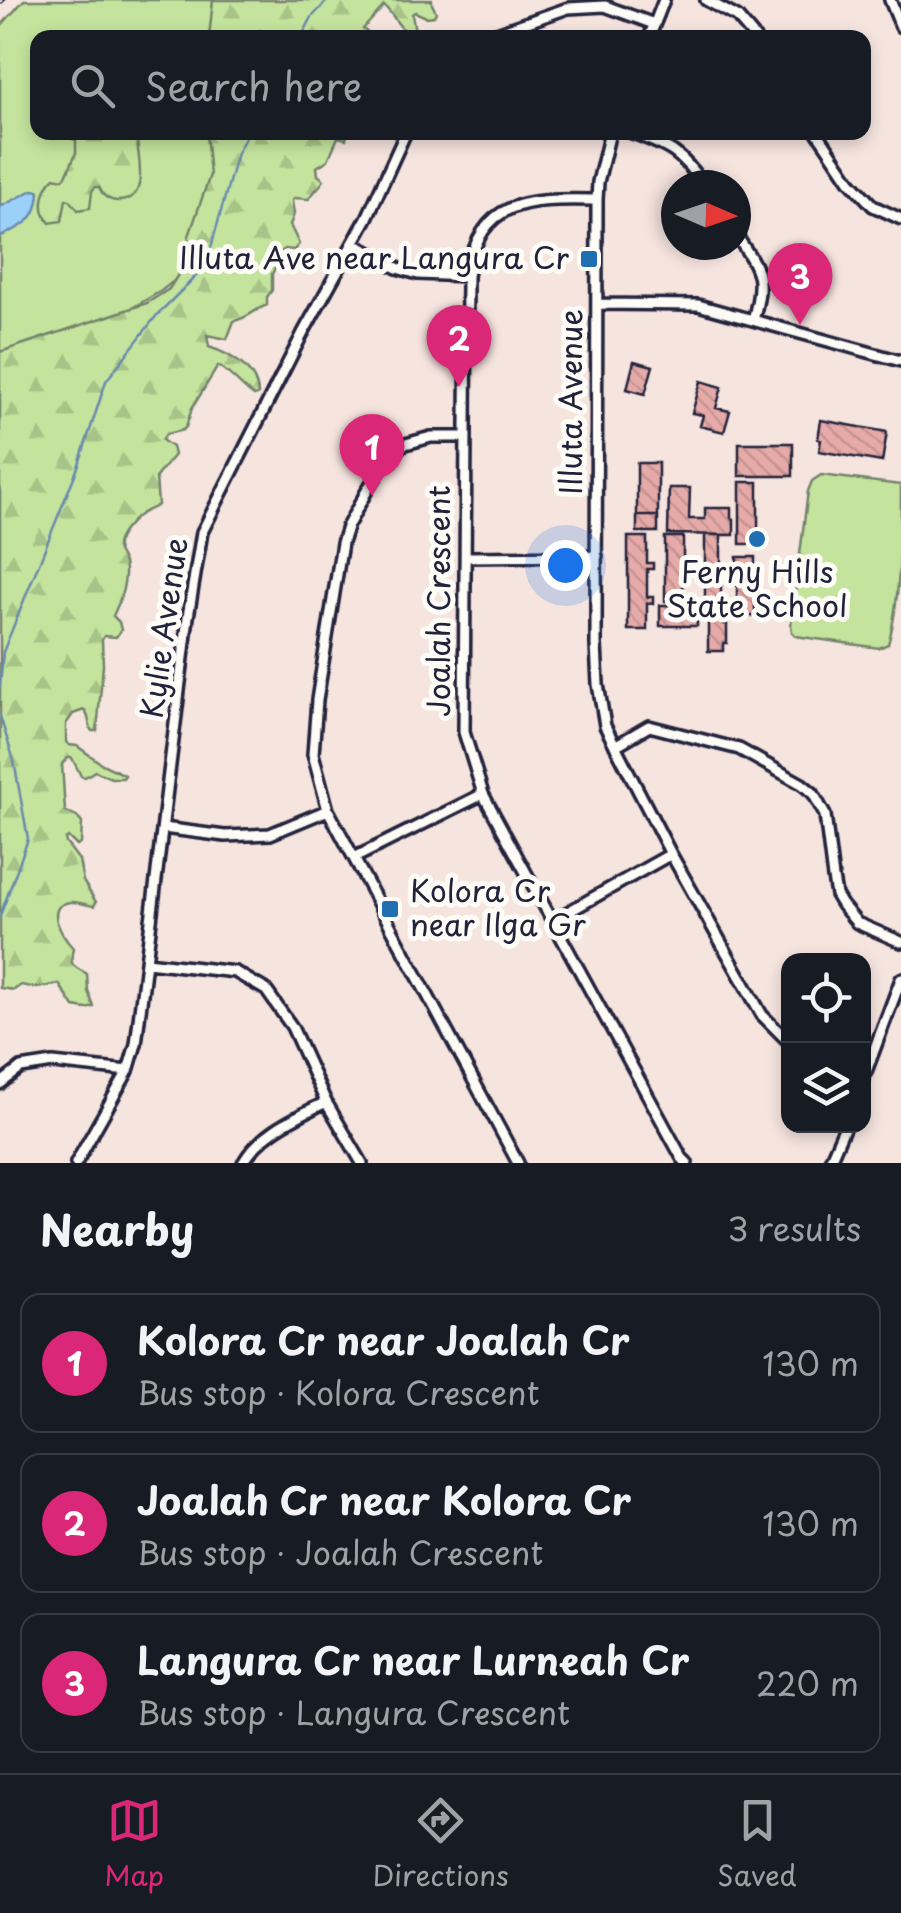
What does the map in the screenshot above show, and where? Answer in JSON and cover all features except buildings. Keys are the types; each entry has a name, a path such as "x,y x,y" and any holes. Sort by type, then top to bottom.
{"street":[{"path":"652,30 664,0"},
{"path":"706,0 737,17 749,30"},
{"path":"890,0 901,27"},
{"path":"505,30 568,8 605,6 654,24"},
{"name":"Kylie Avenue","path":"76,1163 128,1071 136,1044 190,600 202,532 284,368 367,218 402,140"},
{"name":"Illuta Avenue","path":"608,140 596,200 598,684 605,726 762,1016 781,1034"},
{"path":"649,140 677,154 692,170"},
{"path":"822,140 850,181 873,206 901,220"},
{"name":"Joalah Crescent","path":"596,200 528,201 498,214 478,240 469,262 464,732 483,794 687,1163"},
{"path":"353,243 397,268 418,274 467,276"},
{"path":"751,259 759,272 760,290 754,320"},
{"path":"598,304 698,306 901,361"},
{"path":"465,437 431,437 402,445 383,466 347,527 316,700 313,754 328,810 518,1163"},
{"path":"466,557 597,556"},
{"path":"615,746 650,726 739,749 802,784 813,793 826,815 833,878 842,906 857,922 901,942"},
{"path":"354,858 483,794"},
{"path":"163,828 225,836 270,834 328,810"},
{"path":"552,921 671,854"},
{"path":"147,962 235,972 266,990 292,1027 326,1102 362,1163"},
{"path":"871,1058 901,979"},
{"path":"0,1084 20,1068 54,1063 128,1071"},
{"path":"243,1163 272,1130 326,1102"},
{"path":"829,1163 842,1133"}],"green space":[{"path":"24,0 238,0 221,30 30,30 30,140 221,140 221,181 184,273 94,330 0,597 0,27"},
{"path":"213,0 432,0 436,12 426,17 412,14 415,30 404,30 384,6 364,30 210,30"},
{"path":"76,140 138,140 139,185 128,199 117,201 95,187 90,208 78,210 66,199 62,221 50,223 43,206 45,193 55,177 66,176 76,153"},
{"path":"207,140 337,140 328,160 317,167 324,180 309,199 292,201 294,214 290,225 299,244 294,250 285,249 278,254 267,305 234,321 227,339 207,335 209,347 248,370 258,394 254,396 218,366 192,408 186,427 166,434 162,440 172,447 174,455 156,477 158,505 133,521 117,544 125,576 113,616 121,630 116,637 104,636 102,640 97,731 92,731 84,710 73,714 66,724 66,742 125,775 111,778 95,771 85,777 72,758 62,764 65,811 82,823 81,843 77,846 68,837 65,839 79,860 83,881 96,902 94,906 73,902 62,905 56,915 60,930 73,948 73,964 87,974 94,1007 86,1009 74,1007 59,984 0,988 0,352 147,303 169,289 181,270 210,175"},
{"path":"821,475 901,485 896,607 888,644 879,648 796,636 792,632 808,491 812,481"}],"water":[{"path":"33,190 39,191 33,216 0,237 0,207"}],"waterway":[{"path":"305,30 328,0"},
{"path":"0,687 3,652 78,467 106,381 157,315 206,266 244,140"},
{"path":"0,716 14,761 28,839 0,916"}],"place":[{"name":"Illuta Ave near Langura Cr","path":"589,259"},
{"name":"Langura Cr near Lurneah Cr","path":"800,325"},
{"name":"Joalah Cr near Kolora Cr","path":"459,387"},
{"name":"Kolora Cr near Joalah Cr","path":"372,496"},
{"name":"Ferny Hills State School","path":"757,539"},
{"name":"Kolora Cr near Ilga Gr","path":"390,909"}]}
